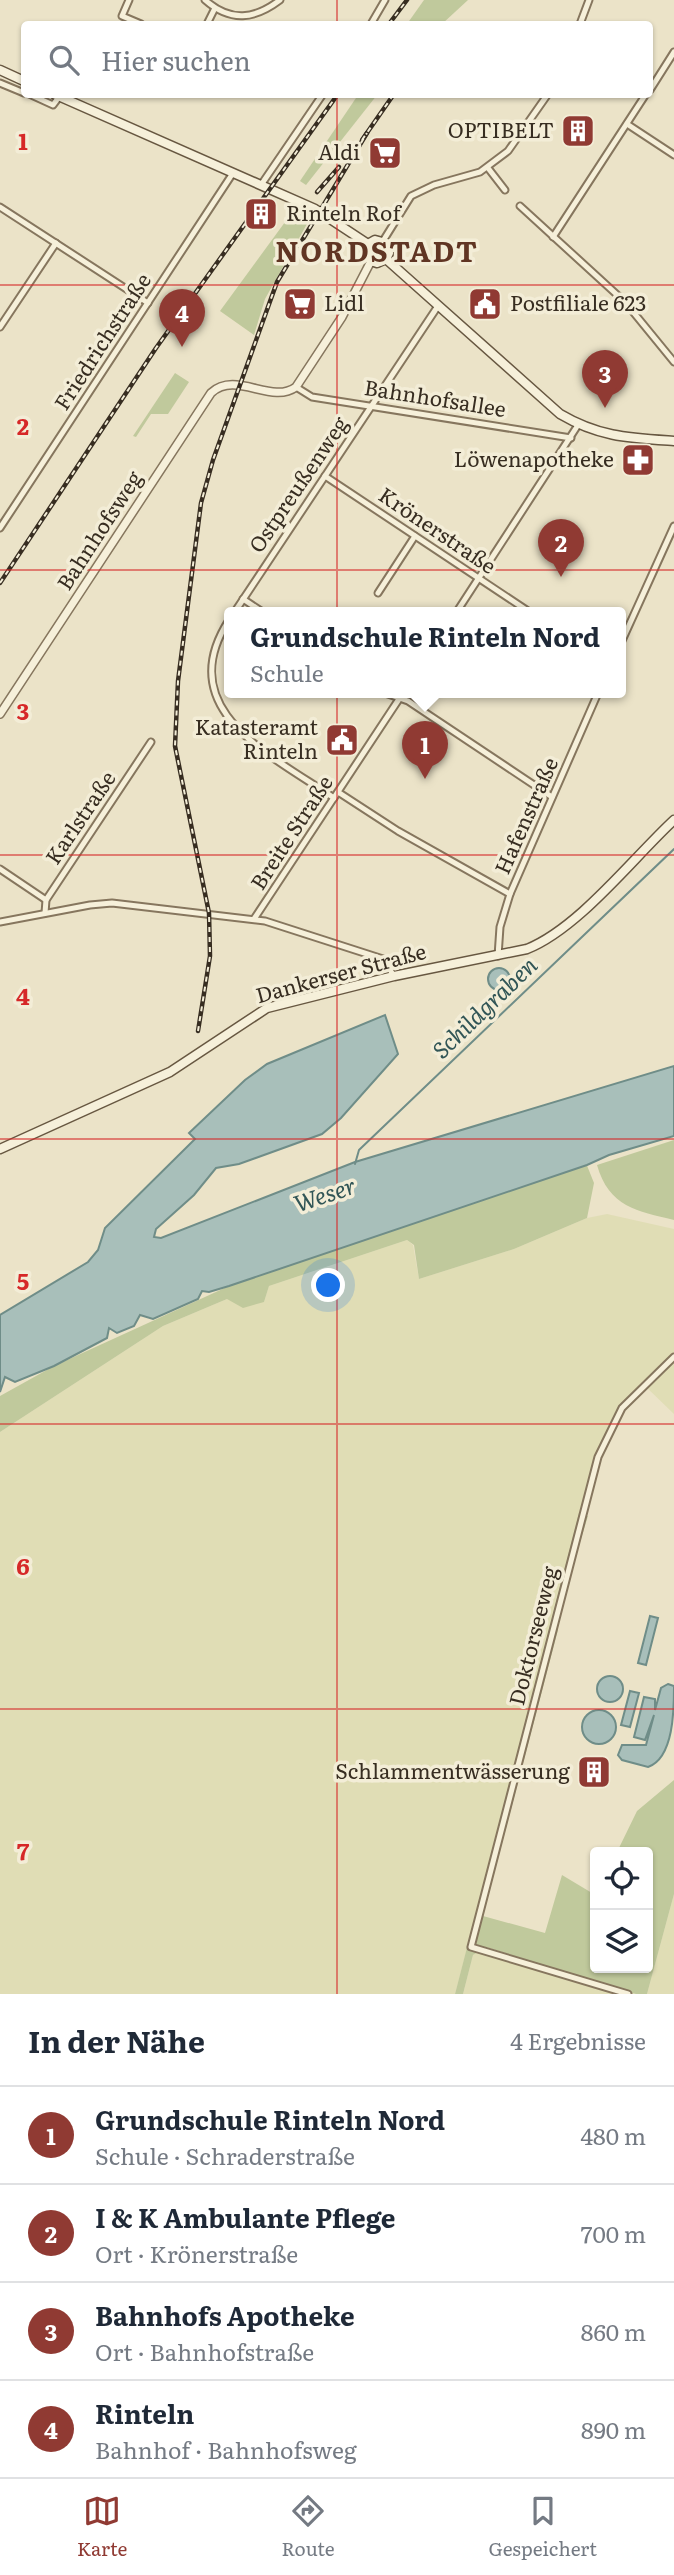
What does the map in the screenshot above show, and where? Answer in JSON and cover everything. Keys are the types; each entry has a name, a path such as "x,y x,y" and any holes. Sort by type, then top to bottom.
{"main road":[{"path":"0,70 21,80"},
{"path":"62,98 335,220 368,244"},
{"path":"375,240 383,241 388,249 386,259 377,263 371,261 365,251 368,244 375,240"},
{"path":"386,259 546,404 578,425 608,436 674,441"},
{"name":"Dankerser Straße","path":"0,1149 170,1072 267,1008 394,976 527,949 552,938 674,820"}],"street":[{"path":"130,0 122,16 134,21"},
{"path":"205,0 215,8 232,14 261,15 280,0"},
{"path":"373,21 385,0"},
{"path":"581,21 589,0"},
{"path":"208,21 215,8"},
{"path":"653,84 674,52"},
{"path":"0,83 21,92"},
{"path":"36,98 53,105 56,98"},
{"path":"261,185 320,98"},
{"path":"383,241 411,196 434,184 472,175 488,167 524,132 545,98"},
{"path":"553,237 643,98"},
{"path":"627,124 674,155"},
{"path":"488,167 505,190"},
{"name":"Friedrichstraße","path":"1,524 233,173"},
{"path":"520,206 625,302 674,362"},
{"path":"0,207 148,303"},
{"path":"0,327 55,243"},
{"path":"296,387 348,307 371,261"},
{"name":"Ostpreußenweg","path":"238,607 438,306"},
{"name":"Bahnhofsallee","path":"240,385 280,392 296,387 312,397 570,438"},
{"name":"Bahnhofsweg","path":"0,714 205,401 221,386 240,385"},
{"path":"460,607 578,425"},
{"name":"Krönerstraße","path":"325,475 522,607"},
{"path":"626,632 674,526"},
{"path":"378,593 415,537"},
{"path":"243,599 255,607"},
{"path":"224,629 214,646 211,680 218,704 254,744 397,831 510,894"},
{"name":"Breite Straße","path":"254,919 400,698"},
{"path":"404,698 552,797"},
{"name":"Hafenstraße","path":"498,956 500,927 510,894 596,698"},
{"name":"Karlstraße","path":"45,913 46,900 150,742"},
{"path":"0,869 46,900"},
{"path":"0,922 112,903 254,919 383,959 394,976"},
{"name":"Doktorseeweg","path":"628,1994 471,1947 598,1457 622,1408 674,1357"}],"shaded area":[{"path":"607,1214 674,1229 674,1414 644,1385 622,1409 592,1474 455,1994 0,1994 0,1432 163,1326 227,1299 264,1302 269,1286 407,1240 413,1245 419,1279 514,1249 587,1218"},
{"path":"674,1894 674,1994 647,1994"},
{"path":"485,1947 636,1994 463,1994 473,1955"}],"green space":[{"path":"424,0 468,0 445,21 409,21"},
{"path":"356,98 375,98 306,185 300,181"},
{"path":"296,207 312,215 265,299 254,335 220,311"},
{"path":"175,373 189,382 168,414 151,414 136,437 133,436"},
{"path":"674,1140 674,1220 626,1205 609,1190 597,1165"},
{"path":"586,1163 594,1183 587,1218 514,1249 419,1279 414,1245 407,1240 269,1286 264,1302 243,1308 227,1299 163,1326 0,1432 0,1396 54,1366 229,1286"},
{"path":"579,1513 588,1516 556,1621 558,1630 483,1916 545,1933 562,1875 590,1892 590,1973 653,1973 647,1994 636,1994 486,1947 473,1955 463,1994 455,1994"},
{"path":"674,1780 674,1894 653,1972 653,1847 619,1847 637,1811"}],"water":[{"path":"499,968 507,971 510,979 507,987 499,990 491,987 488,979 491,971"},
{"name":"Weser","path":"385,1015 398,1054 341,1118 322,1134 239,1164 216,1168 194,1195 156,1229 154,1237 161,1238 355,1162 674,1066 674,1136 609,1155 587,1165 229,1286 209,1292 202,1291 198,1299 153,1319 140,1315 134,1326 117,1333 109,1328 107,1338 54,1366 15,1382 5,1377 0,1392 0,1315 88,1262 98,1250 105,1228 195,1139 189,1133 245,1080 267,1064"},
{"path":"650,1616 658,1618 646,1665 638,1663"},
{"path":"610,1676 619,1680 623,1689 619,1698 610,1702 601,1698 597,1689 601,1680"},
{"path":"668,1684 674,1686 674,1707 671,1732 663,1754 657,1762 648,1767 622,1760 618,1755 622,1745 646,1745 654,1715 645,1740 634,1737 644,1697 655,1699 655,1710 661,1688"},
{"path":"630,1691 639,1693 630,1727 621,1725"},
{"path":"599,1710 611,1715 616,1727 611,1739 599,1744 587,1739 582,1727 587,1715"}],"waterway":[{"name":"Schildgraben","path":"355,1164 359,1150 674,849"}],"railway":[{"path":"391,21 407,0"},
{"path":"0,583 156,348 335,98"},
{"path":"362,140 391,98"},
{"path":"198,1031 210,956 209,913 175,746 178,681 201,503 213,460 277,282 367,133"},
{"path":"317,192 339,167"}],"place":[{"name":"OPTIBELT","path":"578,131"},
{"name":"Aldi","path":"385,153"},
{"name":"Rinteln Rof","path":"261,214"},
{"name":"Lidl","path":"300,304"},
{"name":"Postfiliale 623","path":"485,304"},
{"name":"Rinteln","path":"182,347"},
{"name":"Bahnhofs Apotheke","path":"605,408"},
{"name":"Löwenapotheke","path":"638,460"},
{"name":"I & K Ambulante Pflege","path":"561,577"},
{"name":"Katasteramt Rinteln","path":"342,740"},
{"name":"Grundschule Rinteln Nord","path":"425,779"},
{"name":"Schlammentwässerung","path":"594,1772"}],"district":[{"name":"NORDSTADT","path":"377,252"}]}
